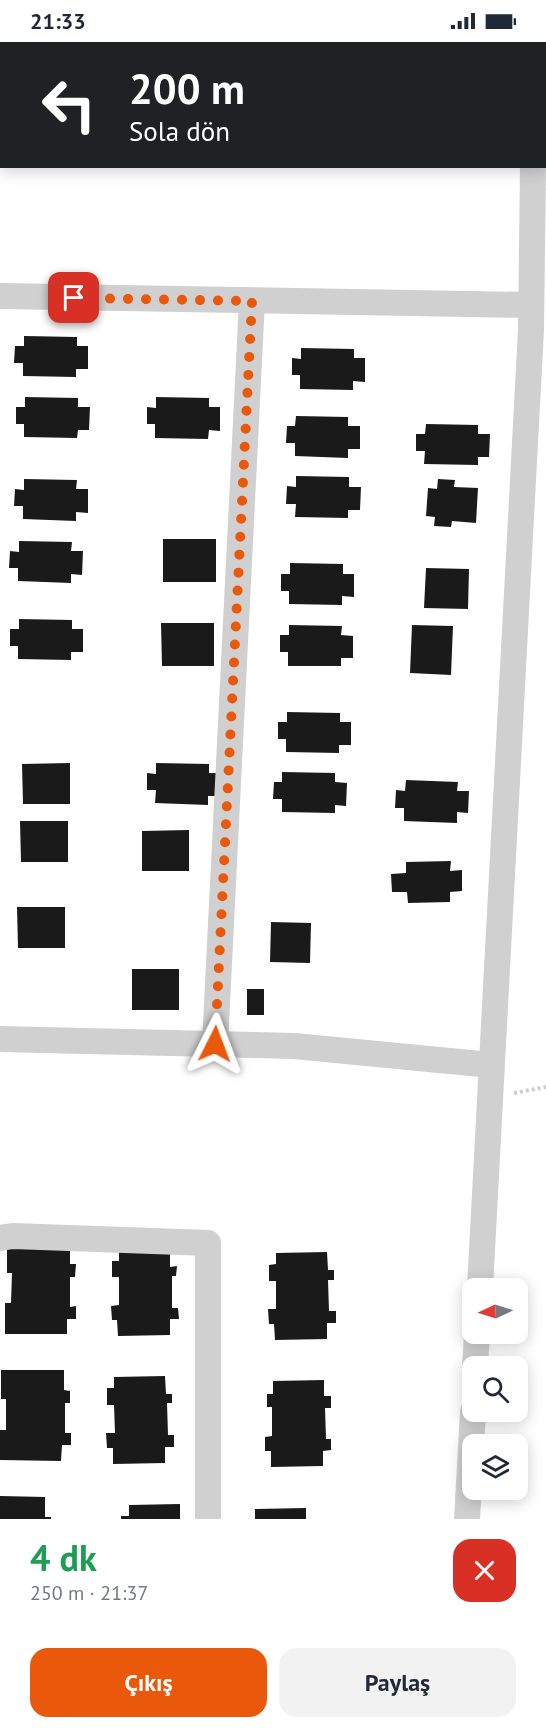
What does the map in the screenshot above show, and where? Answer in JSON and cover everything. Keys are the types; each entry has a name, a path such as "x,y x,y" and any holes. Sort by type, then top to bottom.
{"street":[{"path":"481,1278 531,305 533,168"},
{"path":"0,296 531,305"},
{"path":"215,1044 252,301"},
{"path":"0,1039 294,1046 491,1065"},
{"path":"0,1238 13,1236 208,1243 208,1519"},
{"path":"467,1519 472,1422"}],"path":[{"path":"490,1098 546,1087"}],"building":[{"path":"24,336 77,337 77,346 88,346 88,369 76,369 76,377 23,376 23,363 14,363 15,346 24,346"},
{"path":"301,348 354,349 354,358 365,358 365,382 353,381 353,390 300,389 300,375 292,375 292,358 301,359"},
{"path":"25,397 78,398 78,407 90,407 89,430 78,430 77,438 24,437 24,424 16,424 16,407 25,407"},
{"path":"156,397 209,398 209,407 220,407 220,431 209,430 208,439 155,438 155,424 147,424 147,407 156,408"},
{"path":"296,416 348,417 348,426 360,426 360,449 348,449 348,458 295,456 295,443 286,443 287,426 295,426"},
{"path":"426,424 478,425 478,434 490,434 489,457 478,457 478,465 424,464 425,451 416,451 416,434 425,434"},
{"path":"296,476 349,477 349,487 361,487 360,510 348,510 348,518 295,517 296,504 286,504 287,486 296,487"},
{"path":"24,479 77,480 76,489 88,489 88,513 76,512 76,521 23,519 23,506 14,506 15,489 24,490"},
{"path":"438,479 455,480 454,487 478,488 476,523 452,521 451,527 434,526 435,517 426,516 428,488 437,489"},
{"path":"163,539 216,539 216,582 163,582"},
{"path":"19,541 72,542 71,551 83,551 82,575 71,574 71,583 18,581 18,568 9,568 10,551 19,552"},
{"path":"290,563 343,564 343,574 354,574 354,597 342,596 342,605 289,604 289,591 281,591 281,574 290,574"},
{"path":"426,568 469,569 468,609 424,608"},
{"path":"19,619 72,620 72,629 83,629 83,652 71,652 71,660 18,659 18,646 10,646 10,629 19,629"},
{"path":"161,623 214,623 214,666 162,666"},
{"path":"289,625 342,626 341,635 353,636 353,658 341,658 341,666 288,666 288,652 280,652 280,635 289,635"},
{"path":"412,625 453,626 451,675 410,673"},
{"path":"287,712 340,713 340,722 351,722 351,745 339,745 339,753 286,752 286,739 278,739 278,722 287,722"},
{"path":"70,763 70,804 23,804 22,764"},
{"path":"156,763 209,764 209,773 221,773 220,796 208,796 208,805 155,803 156,790 147,790 147,773 156,774"},
{"path":"282,772 335,773 335,782 347,783 346,806 335,805 335,813 282,812 282,799 273,799 274,782 282,782"},
{"path":"406,780 458,782 457,791 469,791 468,813 457,812 457,823 404,821 404,808 395,808 396,790 405,791"},
{"path":"20,821 68,821 68,862 21,862"},
{"path":"189,830 189,871 142,871 142,831"},
{"path":"451,861 450,871 462,870 462,891 450,892 450,902 408,903 407,892 392,892 391,874 406,873 406,862"},
{"path":"17,907 65,907 65,948 18,948"},
{"path":"271,922 311,923 310,963 270,962"},
{"path":"132,969 179,969 179,1010 132,1010"},
{"path":"247,989 264,989 264,1015 247,1015"},
{"path":"7,1244 70,1244 70,1264 76,1264 75,1277 70,1277 70,1307 76,1306 76,1319 67,1319 67,1334 5,1334 5,1303 11,1303 12,1273 7,1273"},
{"path":"170,1249 170,1267 177,1266 176,1276 172,1276 172,1308 178,1308 179,1319 170,1319 170,1335 118,1336 117,1320 112,1320 111,1306 119,1305 119,1277 112,1277 112,1261 119,1261 119,1250"},
{"path":"327,1252 328,1270 334,1270 334,1280 328,1280 329,1311 336,1311 336,1323 327,1323 327,1339 275,1340 274,1324 269,1324 268,1309 276,1309 276,1281 269,1281 269,1265 276,1264 276,1253"},
{"path":"1,1370 64,1370 64,1390 70,1391 70,1403 65,1403 65,1433 71,1433 71,1445 62,1445 61,1461 0,1460 0,1430 6,1430 6,1399 1,1399"},
{"path":"165,1376 166,1394 172,1394 172,1403 167,1403 168,1435 174,1435 174,1447 165,1447 165,1463 113,1464 113,1448 107,1448 106,1433 115,1433 114,1405 107,1405 107,1388 114,1388 114,1377"},
{"path":"324,1380 324,1396 331,1396 331,1408 325,1408 326,1439 331,1439 331,1450 323,1451 323,1466 271,1467 271,1451 265,1451 265,1437 272,1436 272,1407 267,1407 267,1394 273,1394 273,1381"},
{"path":"0,1496 45,1497 45,1517 51,1517 51,1519 0,1519"},
{"path":"180,1504 180,1519 121,1519 121,1516 129,1516 129,1505"},
{"path":"306,1508 306,1519 255,1519 255,1509"}],"route":[{"path":"74,298 252,301 215,1044"}]}
